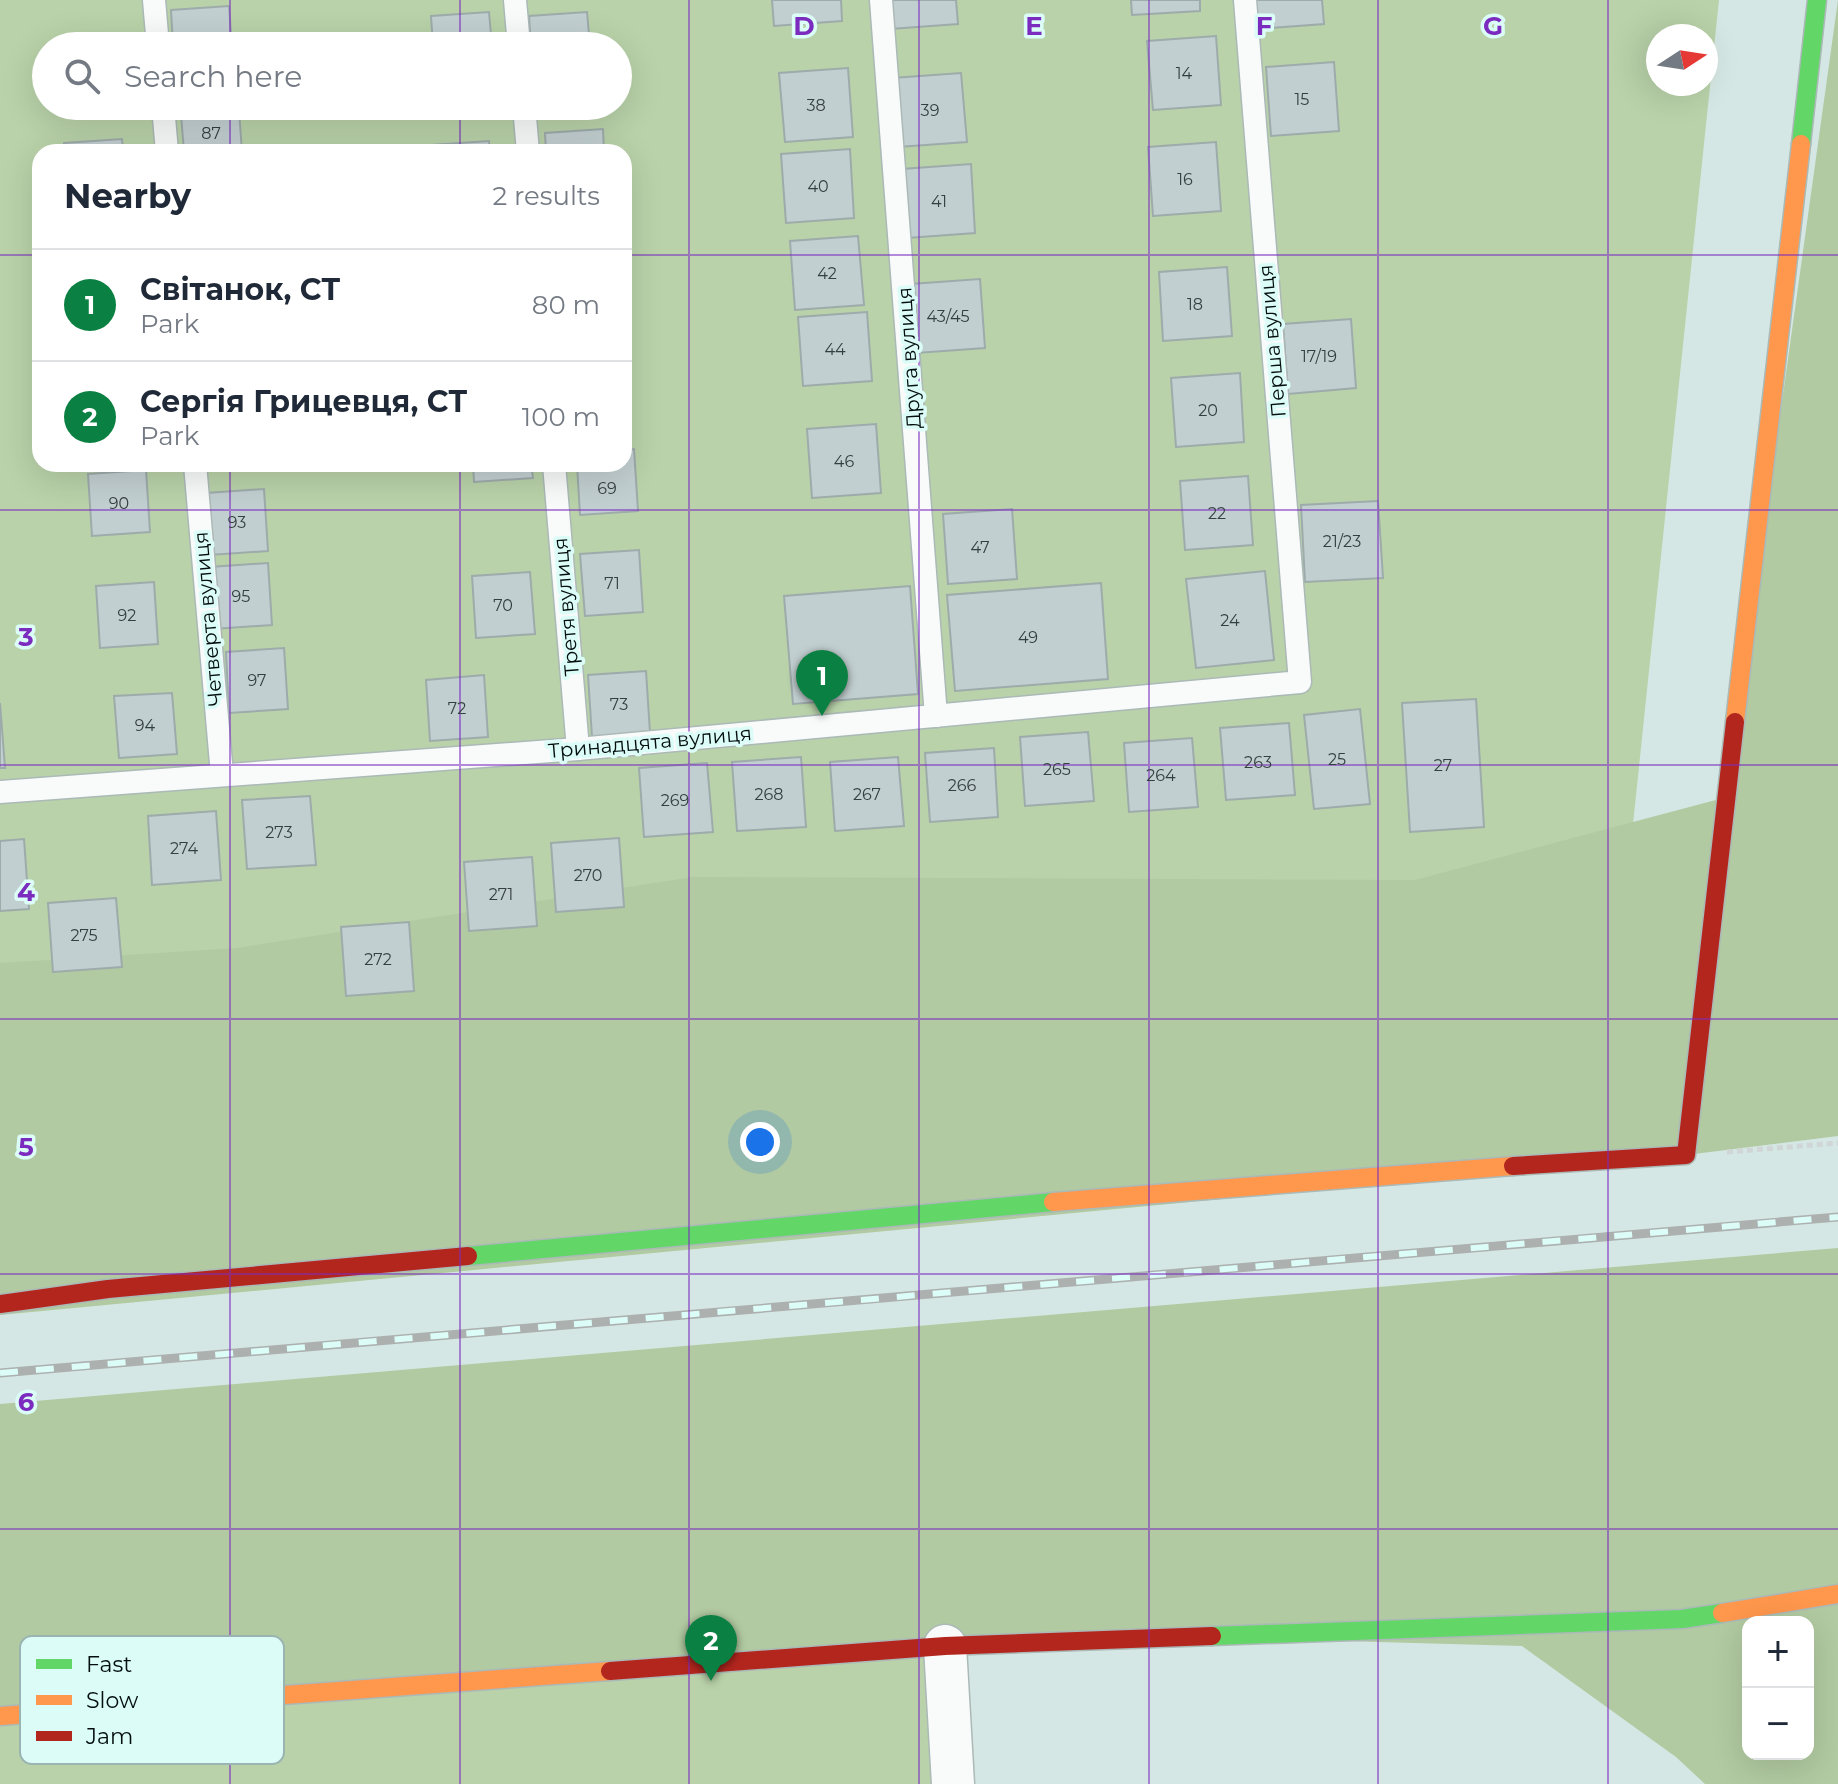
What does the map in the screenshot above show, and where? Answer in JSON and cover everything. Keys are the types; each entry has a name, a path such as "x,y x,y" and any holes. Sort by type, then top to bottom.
{"street":[{"path":"0,1304 108,1289 954,1211 1431,1171 1686,1155 1817,0"},
{"path":"284,1695 945,1646 1682,1619 1838,1594"},
{"path":"945,1646 953,1784"},
{"path":"0,1716 20,1715"}],"lane":[{"path":"154,0 157,32"},
{"path":"515,0 518,32"},
{"name":"Друга вулиця","path":"881,0 936,716"},
{"name":"Перша вулиця","path":"1245,0 1300,682"},
{"path":"164,120 166,144"},
{"path":"525,120 527,144"},
{"name":"Четверта вулиця","path":"196,472 222,775"},
{"name":"Третя вулиця","path":"555,472 578,749"},
{"name":"Тринадцята вулиця","path":"0,792 578,749 1300,682"}],"path":[{"path":"1686,1155 1838,1143"}],"green space":[{"path":"0,0 1719,0 1716,24 1646,24 1646,96 1709,96 1618,968 0,1046"},
{"path":"1838,0 1838,1136 1686,1155 0,1315 0,963 237,948 693,877 1415,880 1727,797"},
{"path":"1838,1248 1838,1784 1705,1784 1676,1757 1522,1646 1203,1637 284,1699 284,1636 20,1636 20,1717 0,1718 0,1404"},
{"path":"945,1646 961,1784 0,1784 0,1716 20,1715 20,1764 284,1764 284,1695"}],"building":[{"path":"772,0 841,0 842,21 774,26"},
{"path":"888,0 956,0 958,24 890,29"},
{"path":"1131,0 1200,0 1200,11 1132,15"},
{"path":"1253,0 1322,0 1324,24 1255,29"},
{"path":"229,6 231,32 172,32 171,10"},
{"path":"489,12 491,32 432,32 431,16"},
{"path":"587,12 589,32 530,32 529,16"},
{"path":"1216,36 1221,105 1153,110 1147,41"},
{"path":"1334,62 1339,131 1271,136 1266,67"},
{"path":"848,68 853,137 785,142 779,73"},
{"path":"961,73 967,142 898,147 893,78"},
{"path":"181,120 240,120 241,144 183,144"},
{"path":"603,129 604,144 546,144 545,133"},
{"path":"122,139 122,144 64,144"},
{"path":"489,141 489,144 446,144"},
{"path":"1216,142 1221,211 1153,216 1148,147"},
{"path":"850,149 854,218 786,223 781,154"},
{"path":"971,164 975,233 907,238 902,169"},
{"path":"858,236 864,305 795,310 790,241"},
{"path":"1227,267 1232,336 1163,341 1159,272"},
{"path":"980,279 985,348 916,353 911,284"},
{"path":"867,312 872,381 803,386 798,317"},
{"path":"1351,319 1356,388 1288,394 1283,324"},
{"path":"1240,373 1244,442 1176,447 1171,378"},
{"path":"876,424 881,493 812,498 807,429"},
{"path":"632,449 638,511 580,515 577,472 632,472"},
{"path":"146,472 150,532 92,536 88,474"},
{"path":"473,472 532,472 533,478 474,482"},
{"path":"1248,476 1253,545 1185,550 1180,481"},
{"path":"264,489 268,551 209,555 206,493"},
{"path":"1378,501 1383,578 1305,582 1301,505"},
{"path":"1012,509 1017,579 948,584 943,514"},
{"path":"639,550 643,612 585,616 580,554"},
{"path":"268,563 272,625 213,629 210,567"},
{"path":"1265,571 1274,660 1196,668 1186,579"},
{"path":"530,572 535,634 476,638 472,576"},
{"path":"154,582 158,644 100,648 96,586"},
{"path":"1101,583 1108,679 955,691 947,595"},
{"path":"910,586 918,694 793,704 784,596"},
{"path":"284,648 288,709 229,713 226,652"},
{"path":"646,671 650,733 592,737 588,675"},
{"path":"484,675 488,737 430,741 426,680"},
{"path":"172,693 177,754 119,758 114,696"},
{"path":"1476,699 1484,827 1410,832 1402,703"},
{"path":"0,703 5,768 0,768"},
{"path":"1360,709 1370,804 1314,809 1304,715"},
{"path":"1289,723 1295,795 1226,800 1220,728"},
{"path":"1088,732 1094,801 1025,806 1020,737"},
{"path":"1192,738 1198,807 1129,812 1124,743"},
{"path":"994,748 998,817 930,822 925,753"},
{"path":"801,757 806,827 737,831 732,762"},
{"path":"898,757 904,826 835,831 830,762"},
{"path":"707,763 713,832 644,837 639,768"},
{"path":"310,796 316,865 247,869 242,800"},
{"path":"216,811 221,880 152,885 148,816"},
{"path":"619,838 624,907 556,912 551,843"},
{"path":"24,839 29,909 0,911 0,841"},
{"path":"532,857 537,926 469,931 464,862"},
{"path":"116,898 122,967 53,972 48,903"},
{"path":"409,922 414,991 346,996 341,927"}],"railway":[{"path":"0,1373 1838,1217"}],"traffic: fast":[{"path":"1801,144 1817,0"},
{"path":"468,1256 1053,1202"},
{"path":"1212,1636 1682,1619 1722,1613"}],"traffic: slow":[{"path":"1735,722 1801,144"},
{"path":"1053,1202 1513,1166"},
{"path":"1722,1613 1838,1594"},
{"path":"284,1695 610,1671"},
{"path":"0,1716 20,1715"}],"traffic: jam":[{"path":"1513,1166 1686,1155 1735,722"},
{"path":"0,1304 108,1289 468,1256"},
{"path":"610,1671 945,1646 1212,1636"}],"place":[{"name":"Світанок, СТ","path":"822,716"},
{"name":"Сергія Грицевця, СТ","path":"711,1681"}]}
